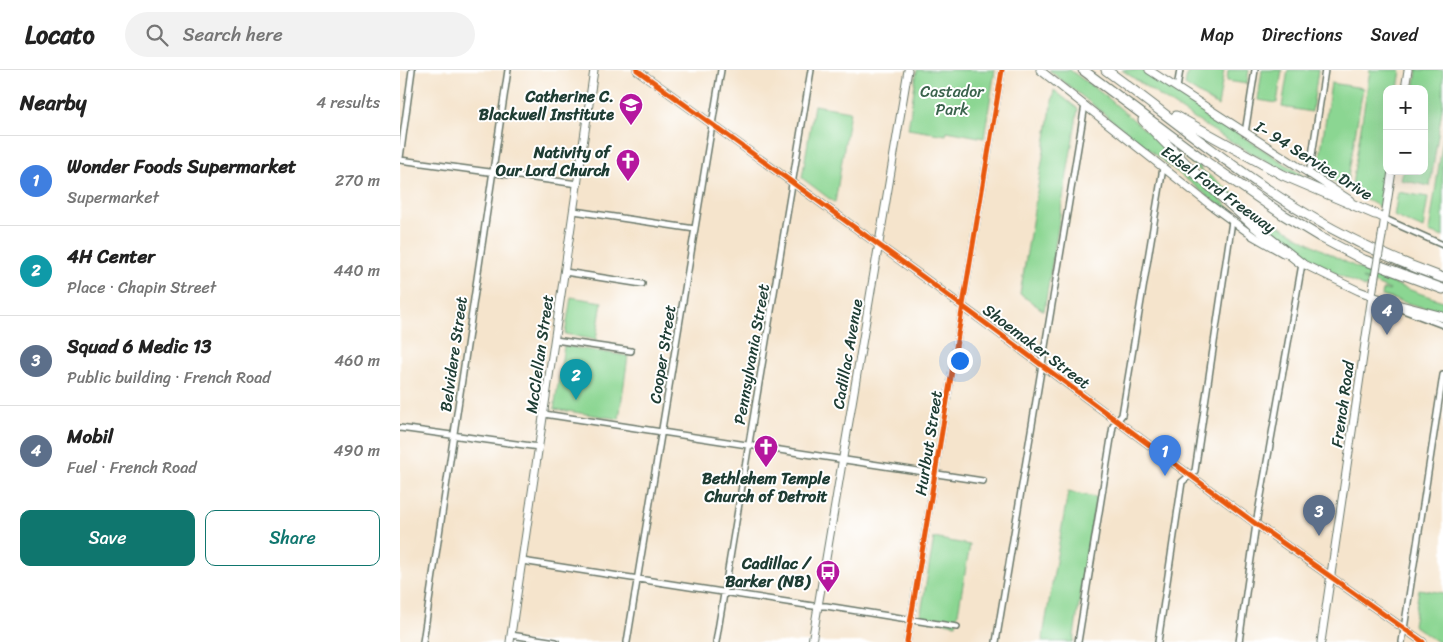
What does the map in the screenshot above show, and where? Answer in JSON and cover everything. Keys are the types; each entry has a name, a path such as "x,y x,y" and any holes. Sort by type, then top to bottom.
{"highway":[{"name":"Edsel Ford Freeway","path":"1083,70 1242,187 1320,237 1364,260 1443,289"},
{"name":"Edsel Ford Freeway","path":"1106,70 1262,186 1312,217 1365,246 1443,278"},
{"path":"1122,99 1195,173 1254,226 1302,264"},
{"path":"1147,99 1276,171 1322,193 1375,214"},
{"path":"1397,305 1443,317"}],"street":[{"path":"412,70 400,159 578,184"},
{"name":"Belvidere Street","path":"423,642 508,70"},
{"name":"McClellan Street","path":"510,639 594,70"},
{"name":"Shoemaker Street","path":"637,70 963,306 1256,524 1423,642"},
{"name":"Cooper Street","path":"627,642 721,70"},
{"name":"Pennsylvania Street","path":"716,642 811,70"},
{"name":"Cadillac Avenue","path":"812,642 908,70"},
{"name":"Hurlbut Street","path":"907,642 1002,70"},
{"name":"Edsel Ford Freeway","path":"1040,70 1163,168 1254,236 1302,264 1371,296 1397,305"},
{"path":"1149,70 1177,88 1180,70"},
{"path":"1245,133 1255,70"},
{"path":"1309,175 1325,70"},
{"path":"1406,85 1408,70"},
{"name":"I- 94 Service Drive","path":"1177,88 1309,175 1385,220 1443,245"},
{"path":"996,642 1085,105"},
{"path":"1078,642 1113,426 1122,415 1163,168"},
{"name":"French Road","path":"1321,642 1371,296 1391,175"},
{"path":"574,211 695,229"},
{"path":"1158,642 1182,482 1195,471 1232,220"},
{"path":"1239,642 1256,524 1302,264"},
{"path":"564,272 642,284"},
{"path":"1397,305 1408,313 1443,325"},
{"path":"555,340 631,351"},
{"path":"1402,642 1443,375"},
{"path":"544,414 983,481"},
{"path":"400,428 538,447"},
{"path":"522,561 957,627"},
{"path":"510,639 556,642"}],"green space":[{"name":"Castador Park","path":"917,70 995,70 984,138 947,131 946,135 908,129"},
{"path":"1049,70 1070,70 1107,97 1173,154 1249,226 1211,199"},
{"path":"1122,70 1141,70 1322,188 1244,149 1170,103"},
{"path":"1188,70 1224,70 1218,106 1185,85"},
{"path":"1228,70 1249,70 1247,84 1227,81"},
{"path":"1262,70 1282,70 1277,103 1258,100"},
{"path":"1288,70 1318,70 1312,112 1282,107"},
{"path":"1370,70 1401,70 1399,85 1383,85 1383,175 1385,175 1380,207 1351,191"},
{"path":"1417,70 1443,70 1443,103 1430,186 1401,180 1402,175 1428,175 1428,85 1415,85"},
{"path":"1331,83 1363,88 1346,189 1318,171"},
{"path":"1054,90 1078,109 1044,311 1020,294"},
{"path":"814,105 850,111 835,203 802,178"},
{"path":"1443,138 1443,237 1429,232"},
{"path":"1184,154 1201,167 1200,169 1259,212 1289,231 1331,255 1375,276 1443,301 1443,313 1382,296 1383,289 1390,290 1362,278 1368,282 1366,288 1320,267 1261,225 1183,156"},
{"path":"1398,192 1428,197 1423,229 1394,216"},
{"path":"571,297 602,302 596,340 565,334"},
{"path":"564,346 628,356 619,419 554,409"},
{"path":"1068,492 1096,497 1073,642 1042,642"},
{"path":"934,538 970,545 956,624 920,618"},
{"path":"1419,589 1443,593 1443,642 1437,642 1413,625"}],"cycle path":[{"path":"637,70 923,277 1256,524 1423,642"},
{"path":"907,642 1002,70"}],"place":[{"name":"Catherine C. Blackwell Institute","path":"631,126"},
{"name":"Nativity of Our Lord Church","path":"628,182"},
{"name":"Mobil","path":"1387,335"},
{"name":"4H Center","path":"576,400"},
{"name":"Bethlehem Temple Church of Detroit","path":"766,468"},
{"name":"Wonder Foods Supermarket","path":"1165,476"},
{"name":"Squad 6 Medic 13","path":"1319,536"},
{"name":"Cadillac / Barker (NB)","path":"828,593"}]}
